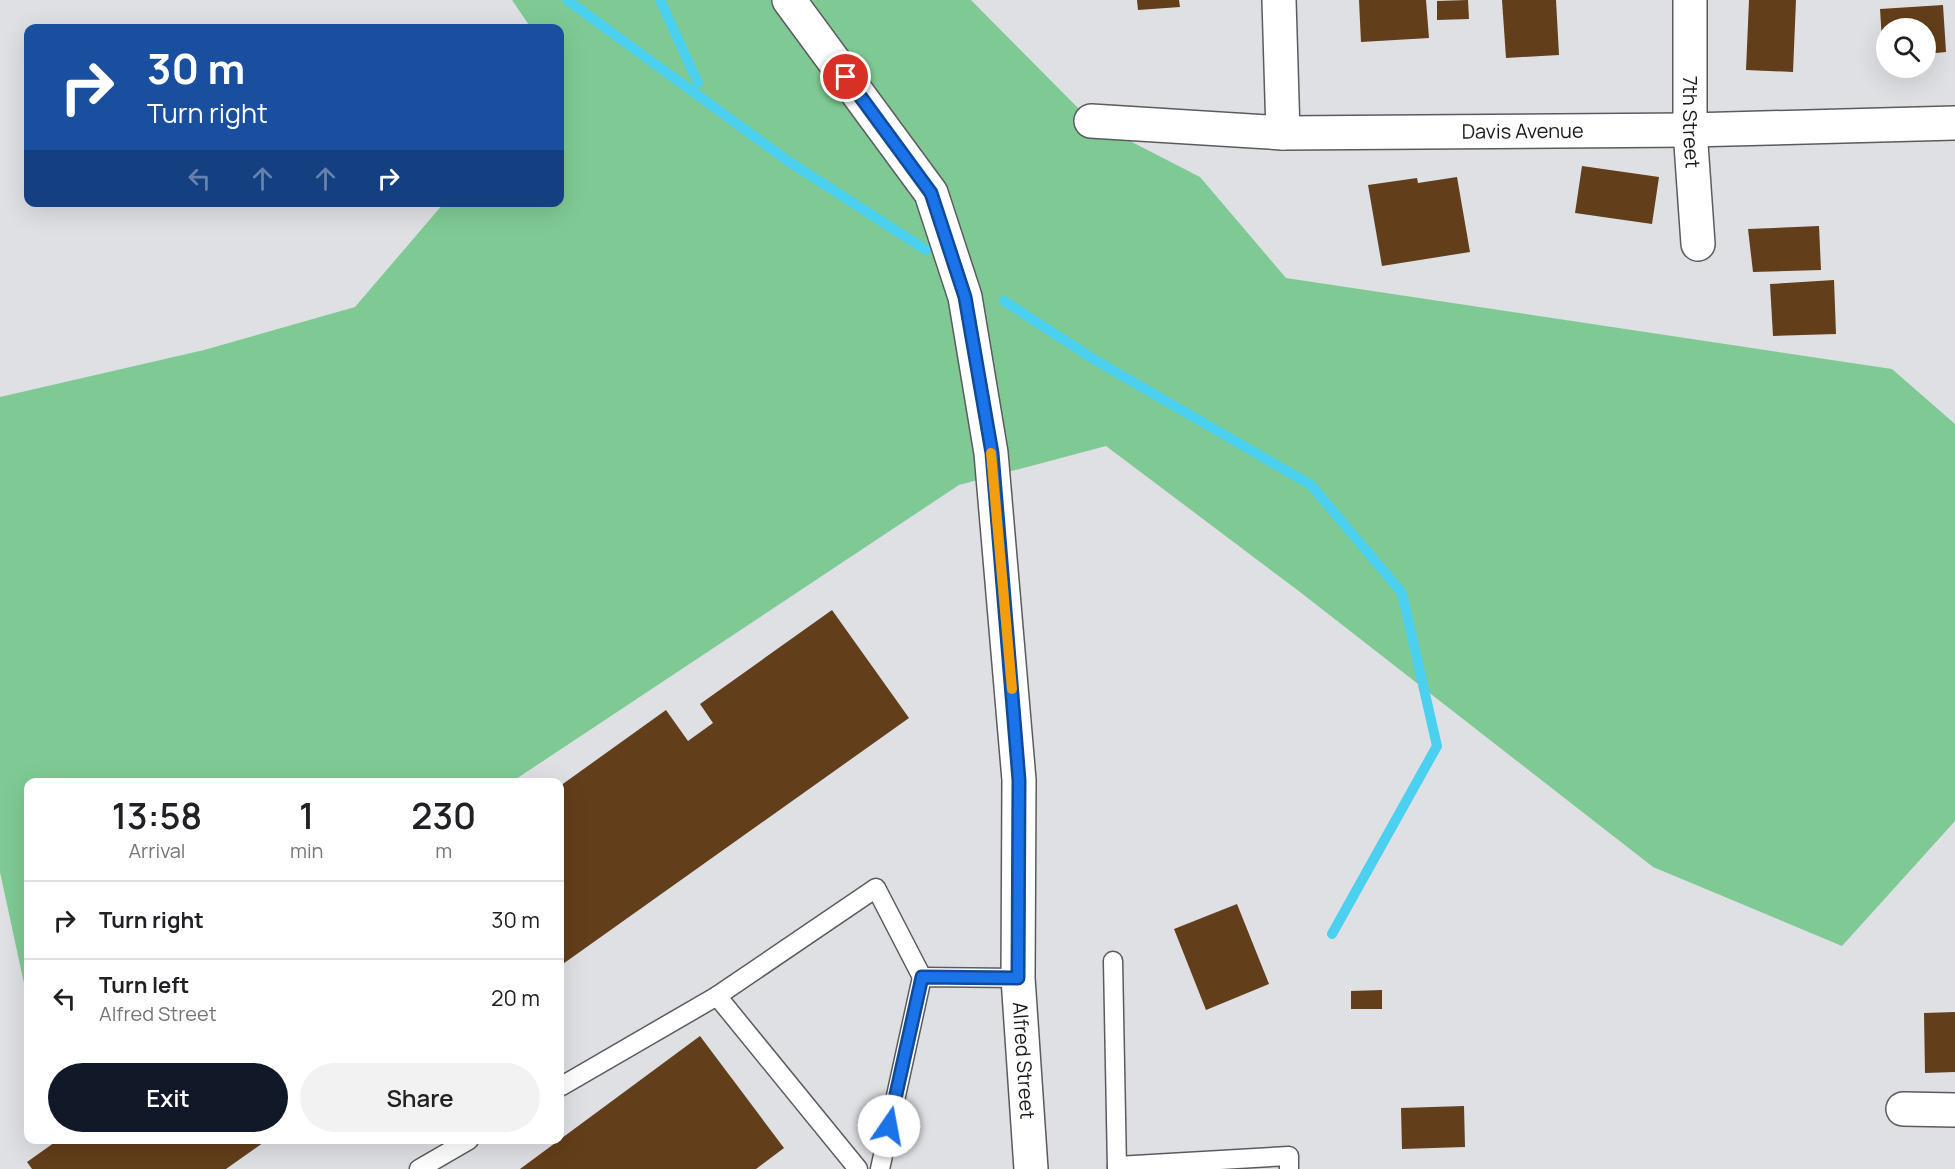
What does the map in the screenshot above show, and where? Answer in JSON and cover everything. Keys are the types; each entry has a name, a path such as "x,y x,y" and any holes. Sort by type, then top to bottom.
{"street":[{"name":"Alfred Street","path":"789,0 931,193 965,297 992,453 1019,780 1018,978 1031,1169"},
{"path":"1279,0 1283,133"},
{"name":"7th Street","path":"1690,0 1690,130 1698,244"},
{"name":"Davis Avenue","path":"1091,121 1283,133 1690,130 1955,123"},
{"path":"1903,1109 1955,1110"}],"lane":[{"path":"564,1085 717,996 876,888 922,977 880,1169"},
{"path":"1113,961 1117,1167 1289,1156 1289,1169"},
{"path":"922,977 1018,978"},
{"path":"717,996 858,1169"},
{"path":"419,1169 462,1144"}],"green space":[{"path":"512,0 971,0 1091,121 1200,177 1286,278 1892,369 1955,424 1955,821 1842,946 1653,867 1300,592 1106,446 959,485 518,778 24,778 24,983 0,872 0,397 204,350 355,307 441,207 564,207 564,24 528,24"}],"building":[{"path":"1137,0 1179,0 1180,7 1138,10"},
{"path":"1359,0 1426,0 1429,38 1361,42"},
{"path":"1468,0 1469,19 1437,20 1437,1"},
{"path":"1502,0 1556,0 1559,55 1506,58"},
{"path":"1749,0 1796,0 1793,72 1746,70"},
{"path":"1943,5 1946,52 1936,53 1936,18 1881,18 1880,9"},
{"path":"1582,166 1659,177 1652,224 1575,213"},
{"path":"1457,177 1470,252 1382,266 1368,185 1417,178 1418,183"},
{"path":"1819,226 1821,270 1753,272 1748,229"},
{"path":"1834,280 1836,334 1773,336 1770,284"},
{"path":"832,610 909,718 564,963 564,783 666,710 688,741 713,723 700,704"},
{"path":"1237,904 1269,984 1206,1010 1174,929"},
{"path":"1382,990 1382,1009 1351,1009 1351,991"},
{"path":"1955,1012 1955,1072 1925,1073 1924,1013"},
{"path":"700,1036 784,1148 756,1169 520,1169 554,1144 564,1144 564,1136"},
{"path":"1464,1106 1465,1147 1402,1149 1401,1108"},
{"path":"52,1144 261,1144 226,1169 32,1169 27,1162"}],"waterway":[{"path":"567,0 788,161 926,250"},
{"path":"660,0 698,83"},
{"path":"1004,301 1095,360 1311,485 1402,593 1437,746 1332,934"}],"slow traffic":[{"path":"991,453 1012,689"}],"route":[{"path":"846,77 931,193 965,297 992,453 1019,780 1018,978 922,977 889,1126"}]}
